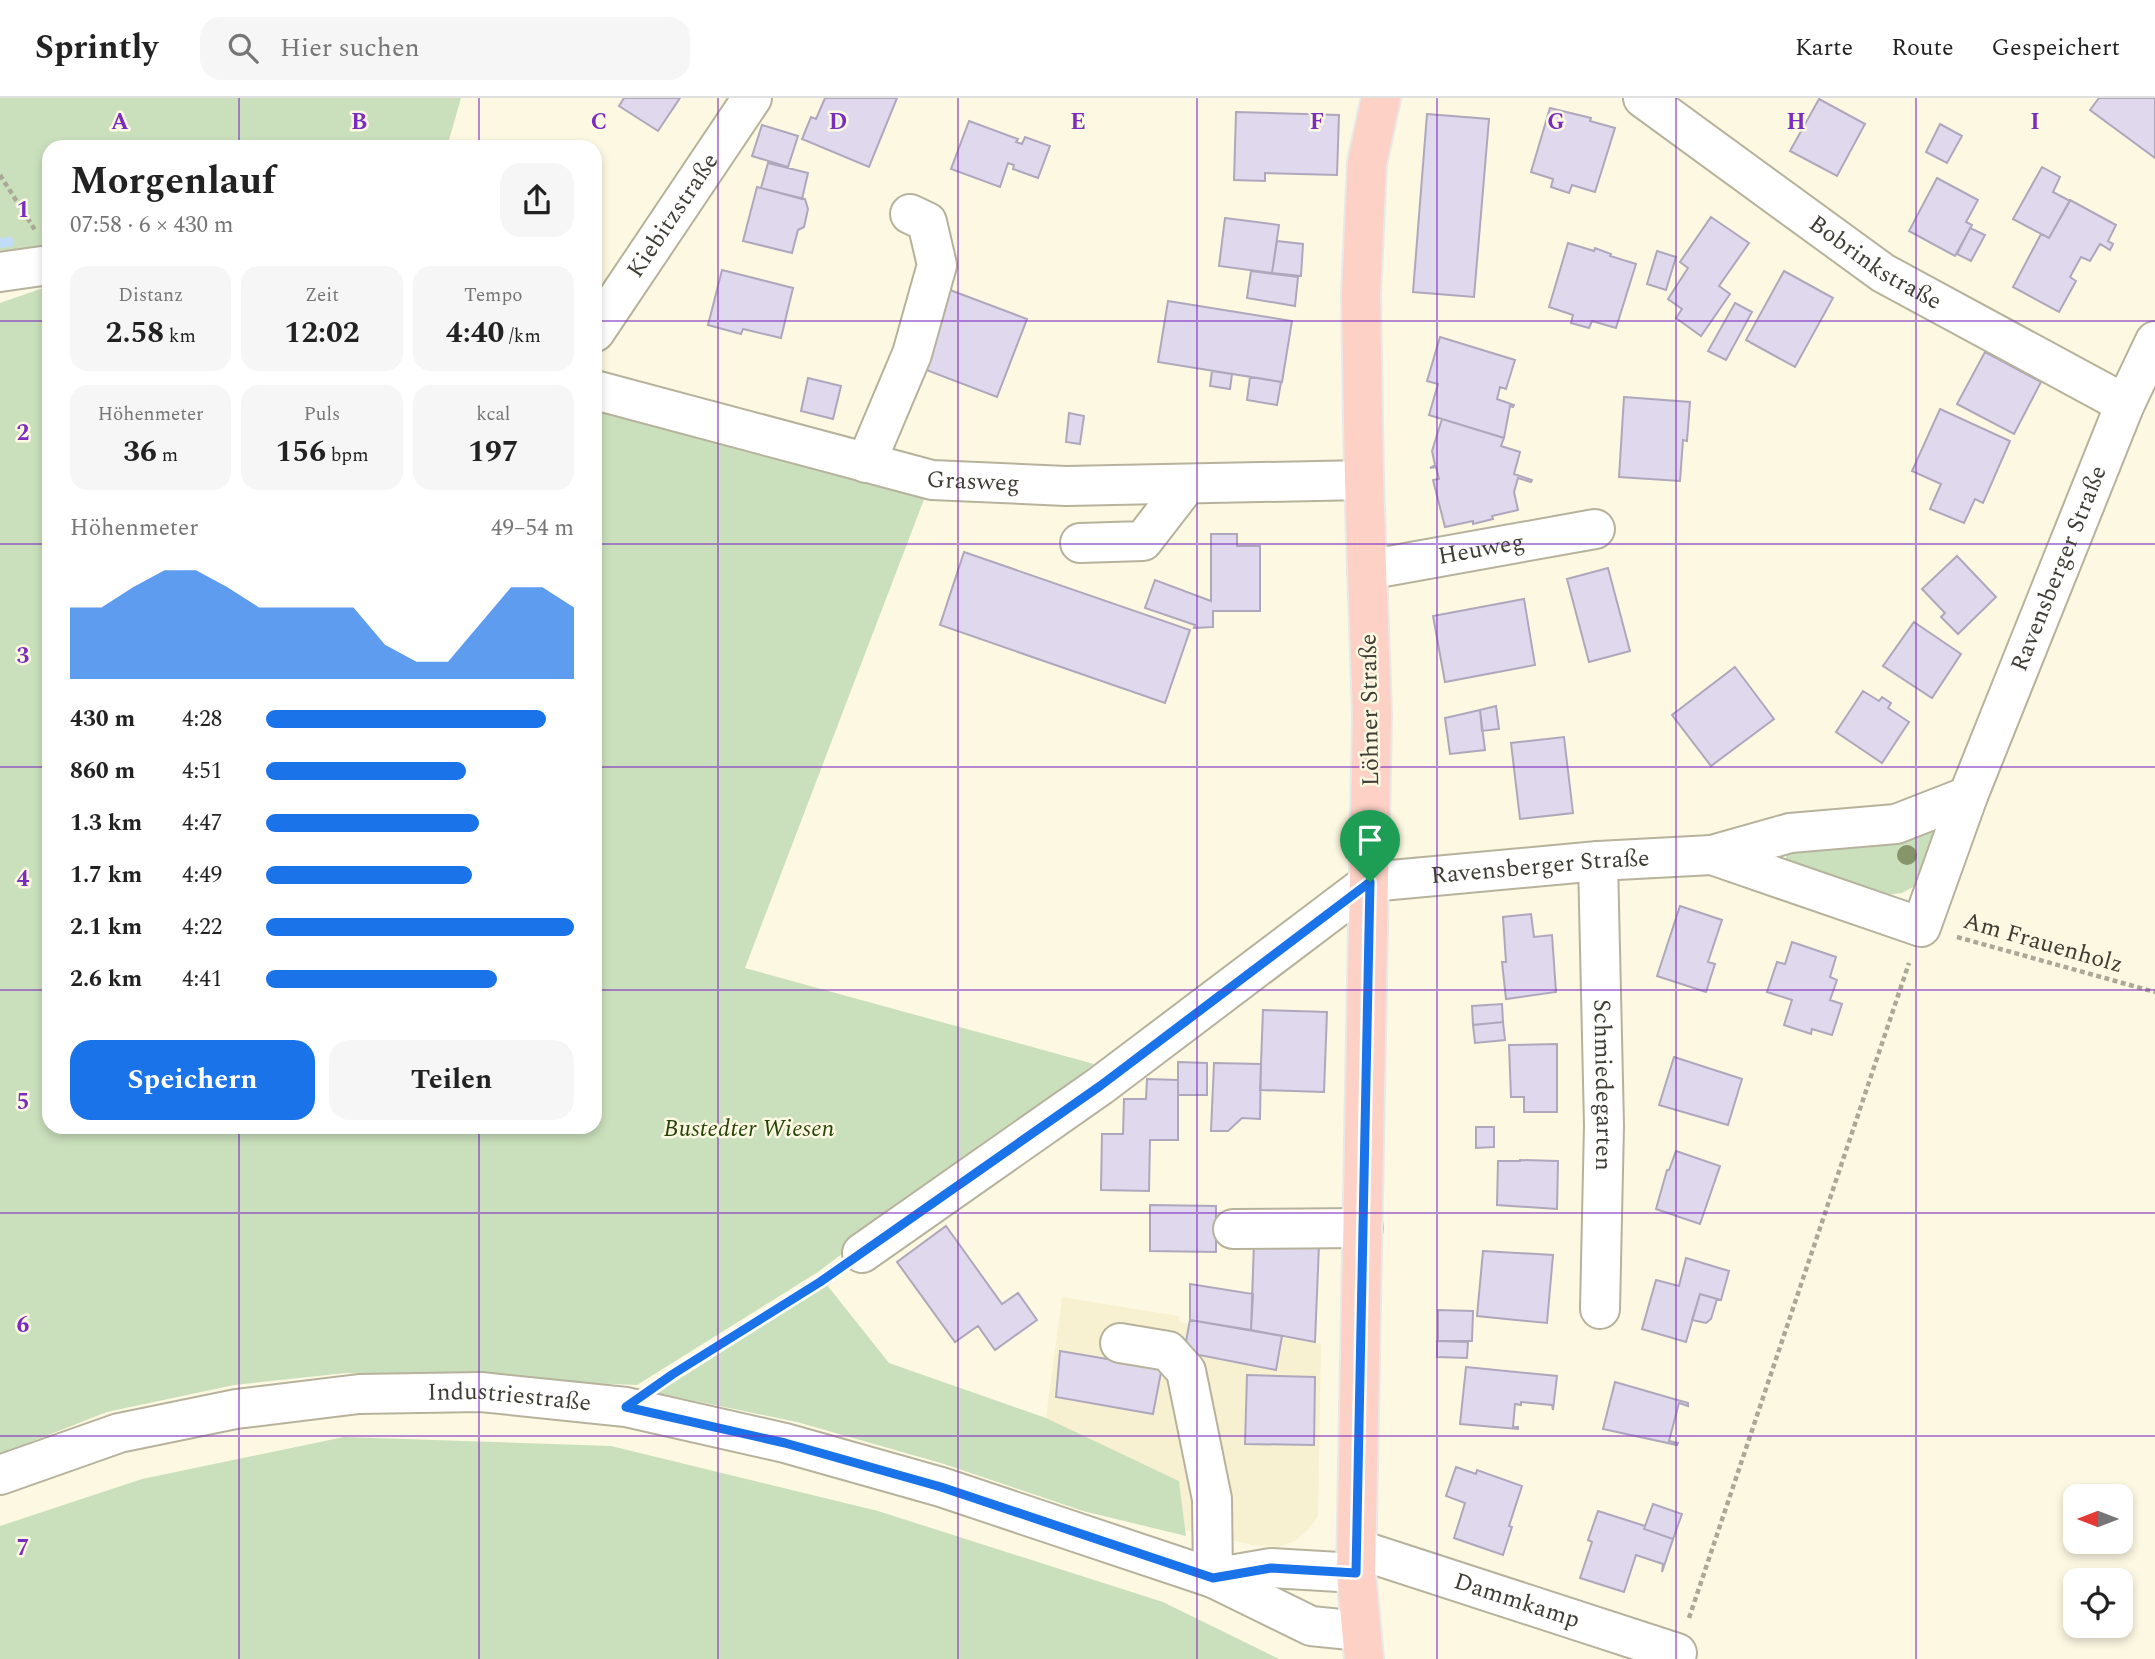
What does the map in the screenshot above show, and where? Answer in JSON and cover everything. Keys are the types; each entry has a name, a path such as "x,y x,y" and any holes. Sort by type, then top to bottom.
{"main road":[{"name":"Löhner Straße","path":"1362,1645 1357,1561 1372,714 1364,480 1362,268 1367,163 1381,98"}],"street":[{"name":"Kiebitzstraße","path":"602,322 752,98"},
{"name":"Bobrinkstraße","path":"1643,98 1883,273 2125,404"},
{"path":"866,463 912,354 937,265 927,222 910,214"},
{"path":"0,272 42,266"},
{"name":"Ravensberger Straße","path":"1712,855 1921,927 1968,796 2125,404 2155,341"},
{"name":"Grasweg","path":"602,392 932,480 1066,486 1364,480"},
{"path":"1080,543 1143,541 1187,484"},
{"name":"Heuweg","path":"1367,570 1595,529"},
{"name":"Ravensberger Straße","path":"1370,882 1598,861 1712,855 1790,833 1896,824 1968,796"},
{"name":"Schmiedegarten","path":"1598,861 1604,1125 1600,1309"},
{"path":"862,1253 1100,1086 1370,882"},
{"path":"1233,1229 1363,1228"},
{"path":"1120,1343 1168,1351 1186,1371 1212,1499 1213,1578"},
{"name":"Industriestraße","path":"0,1475 119,1433 236,1409 359,1394 481,1392 626,1407 785,1443 941,1487 1213,1578 1311,1626 1362,1645"},
{"name":"Dammkamp","path":"1357,1561 1677,1653"},
{"name":"Industriestraße","path":"1213,1578 1271,1568 1357,1561"}],"path":[{"path":"0,175 35,230"},
{"path":"1677,1653 1921,927"},
{"name":"Am Frauenholz","path":"1921,927 2155,992"},
{"path":"626,1407 862,1253"}],"shaded area":[{"path":"1062,1297 1179,1316 1180,1322 1321,1344 1318,1516 1309,1529 1295,1541 1279,1547 1253,1545 1185,1530 1179,1481 1046,1418"}],"green space":[{"path":"0,98 461,98 449,140 42,140 42,256 0,262"},
{"name":"Bustedter Wiesen","path":"42,288 42,1134 602,1134 602,401 928,489 745,968 1094,1064 818,1272 637,1385 346,1373 234,1385 107,1412 0,1454 0,303"},
{"path":"1933,828 1934,833 1915,886 1902,893 1885,895 1786,864 1786,853 1796,848"},
{"path":"827,1285 889,1363 1046,1418 1179,1481 1186,1536 1083,1511 944,1464 797,1422 657,1393"},
{"path":"344,1437 611,1446 878,1511 1163,1602 1279,1659 0,1659 0,1526 142,1479"}],"building":[{"path":"624,98 680,98 658,131 619,106"},
{"path":"825,98 897,98 869,167 802,139 811,117 816,119"},
{"path":"2099,98 2155,98 2155,158 2090,110"},
{"path":"1819,99 1865,124 1837,176 1790,151"},
{"path":"1550,108 1591,118 1590,121 1615,128 1595,192 1572,185 1569,193 1551,187 1553,179 1531,172"},
{"path":"1236,112 1339,115 1337,175 1265,173 1265,181 1234,180"},
{"path":"1427,114 1489,119 1474,297 1413,292"},
{"path":"969,121 1018,139 1016,142 1022,144 1025,137 1050,146 1038,178 1013,169 1014,165 1008,163 1000,187 951,169"},
{"path":"1940,124 1962,136 1947,163 1926,152"},
{"path":"762,125 798,136 788,167 752,156"},
{"path":"768,163 808,173 802,199 761,188"},
{"path":"2042,167 2060,177 2053,192 2070,201 2049,238 2013,219"},
{"path":"1937,178 1978,200 1966,222 1972,225 1955,256 1909,231"},
{"path":"757,187 805,199 808,209 804,227 798,230 792,253 743,241"},
{"path":"2070,200 2116,225 2108,241 2113,244 2110,250 2100,244 2090,261 2081,257 2070,277 2076,281 2059,312 2013,287 2041,234 2049,238"},
{"path":"1711,217 1749,243 1719,286 1730,294 1701,336 1676,318 1682,309 1668,299 1688,268 1680,262"},
{"path":"1225,218 1279,225 1272,273 1219,266"},
{"path":"1970,228 1985,235 1971,261 1957,254"},
{"path":"1277,241 1303,244 1301,276 1272,273"},
{"path":"1568,243 1594,251 1595,248 1636,264 1616,328 1592,321 1589,328 1571,323 1573,315 1549,307"},
{"path":"1657,251 1676,257 1666,290 1647,284"},
{"path":"722,270 793,288 781,338 743,329 741,334 708,325"},
{"path":"1251,271 1298,277 1295,306 1247,298"},
{"path":"1784,271 1833,298 1795,367 1746,340"},
{"path":"950,290 1027,319 997,397 921,368"},
{"path":"1168,301 1292,321 1282,382 1158,362"},
{"path":"1735,303 1752,312 1726,360 1708,351"},
{"path":"1440,337 1515,360 1506,389 1500,387 1497,399 1514,405 1510,406 1504,438 1429,415 1438,384 1427,381"},
{"path":"1985,352 2041,382 2014,434 1957,404"},
{"path":"1212,371 1232,374 1230,389 1210,386"},
{"path":"1250,377 1281,382 1277,405 1247,400"},
{"path":"808,378 841,386 833,419 801,411"},
{"path":"1624,397 1690,402 1687,441 1683,440 1680,481 1619,477"},
{"path":"1940,409 2010,441 1983,503 1975,499 1964,523 1930,509 1941,484 1912,471"},
{"path":"1069,413 1084,416 1080,444 1066,442"},
{"path":"1442,419 1504,438 1501,446 1520,452 1514,474 1532,480 1531,482 1518,478 1514,492 1518,510 1473,524 1473,521 1445,527 1433,480 1439,479 1436,467 1430,468 1435,465 1432,451"},
{"path":"1211,534 1237,534 1237,546 1260,546 1260,611 1213,611 1213,627 1194,628 1195,625 1145,608 1155,580 1211,601"},
{"path":"964,552 1190,630 1165,703 940,625"},
{"path":"1957,556 1996,597 1958,634 1941,617 1945,613 1922,589"},
{"path":"1608,568 1630,651 1589,662 1567,579"},
{"path":"1524,599 1535,665 1445,682 1433,616"},
{"path":"1914,622 1961,654 1932,698 1883,666"},
{"path":"1735,667 1774,719 1711,766 1672,715"},
{"path":"1863,691 1879,701 1882,697 1891,703 1888,708 1909,722 1882,763 1836,732"},
{"path":"1496,706 1499,729 1482,731 1480,710"},
{"path":"1480,710 1485,750 1450,754 1445,718"},
{"path":"1564,737 1573,813 1520,819 1511,743"},
{"path":"1680,906 1722,920 1708,962 1715,964 1706,992 1657,976"},
{"path":"1531,914 1534,937 1552,935 1556,992 1506,999 1502,962 1506,962 1503,917"},
{"path":"1792,942 1836,957 1830,977 1837,980 1830,1000 1842,1004 1832,1035 1812,1029 1811,1034 1784,1025 1792,1000 1767,992 1777,962 1785,964"},
{"path":"1502,1004 1503,1022 1473,1025 1472,1006"},
{"path":"1263,1010 1327,1012 1324,1092 1260,1090"},
{"path":"1503,1022 1505,1040 1475,1043 1473,1025"},
{"path":"1557,1044 1557,1112 1524,1112 1524,1097 1511,1097 1509,1045"},
{"path":"1674,1057 1742,1079 1728,1125 1659,1105"},
{"path":"1178,1062 1207,1063 1207,1095 1178,1095"},
{"path":"1214,1063 1261,1064 1260,1119 1242,1118 1228,1131 1211,1131"},
{"path":"1147,1079 1178,1080 1178,1140 1150,1140 1149,1191 1101,1190 1102,1134 1123,1134 1124,1099 1146,1099"},
{"path":"1476,1127 1494,1127 1494,1147 1476,1148"},
{"path":"1676,1151 1720,1166 1700,1224 1656,1209 1667,1170"},
{"path":"1498,1161 1558,1161 1557,1209 1497,1205"},
{"path":"1150,1205 1216,1206 1216,1252 1150,1251"},
{"path":"946,1226 1002,1304 1018,1293 1037,1320 995,1350 978,1326 955,1342 897,1262"},
{"path":"1254,1242 1319,1245 1315,1342 1251,1330"},
{"path":"1483,1251 1553,1255 1547,1323 1477,1316"},
{"path":"1686,1258 1729,1271 1721,1300 1700,1294 1686,1342 1642,1329 1656,1280 1679,1286"},
{"path":"1190,1284 1253,1294 1251,1330 1190,1320"},
{"path":"1700,1294 1717,1299 1711,1319 1706,1323 1692,1320"},
{"path":"1438,1310 1473,1311 1472,1341 1438,1341"},
{"path":"1190,1320 1282,1336 1276,1370 1184,1352"},
{"path":"1437,1341 1468,1342 1467,1358 1437,1357"},
{"path":"1060,1351 1119,1361 1163,1362 1153,1414 1056,1397"},
{"path":"1466,1367 1557,1376 1553,1410 1552,1405 1521,1402 1521,1405 1515,1404 1513,1427 1518,1429 1460,1424"},
{"path":"1247,1375 1315,1377 1314,1445 1245,1444"},
{"path":"1615,1382 1688,1403 1688,1406 1679,1403 1669,1441 1678,1443 1677,1445 1603,1429"},
{"path":"1456,1467 1476,1474 1477,1470 1522,1486 1503,1555 1454,1538 1465,1503 1446,1496"},
{"path":"1653,1504 1682,1514 1673,1539 1644,1529"},
{"path":"1598,1511 1645,1526 1644,1529 1673,1539 1662,1572 1663,1564 1636,1555 1624,1592 1580,1578 1592,1542 1588,1540"}],"waterway":[{"path":"0,243 9,242"}],"route":[{"path":"1370,882 1356,1573 1271,1568 1213,1578 941,1487 785,1443 626,1407 673,1374 820,1282 1100,1086 1370,882"}]}
